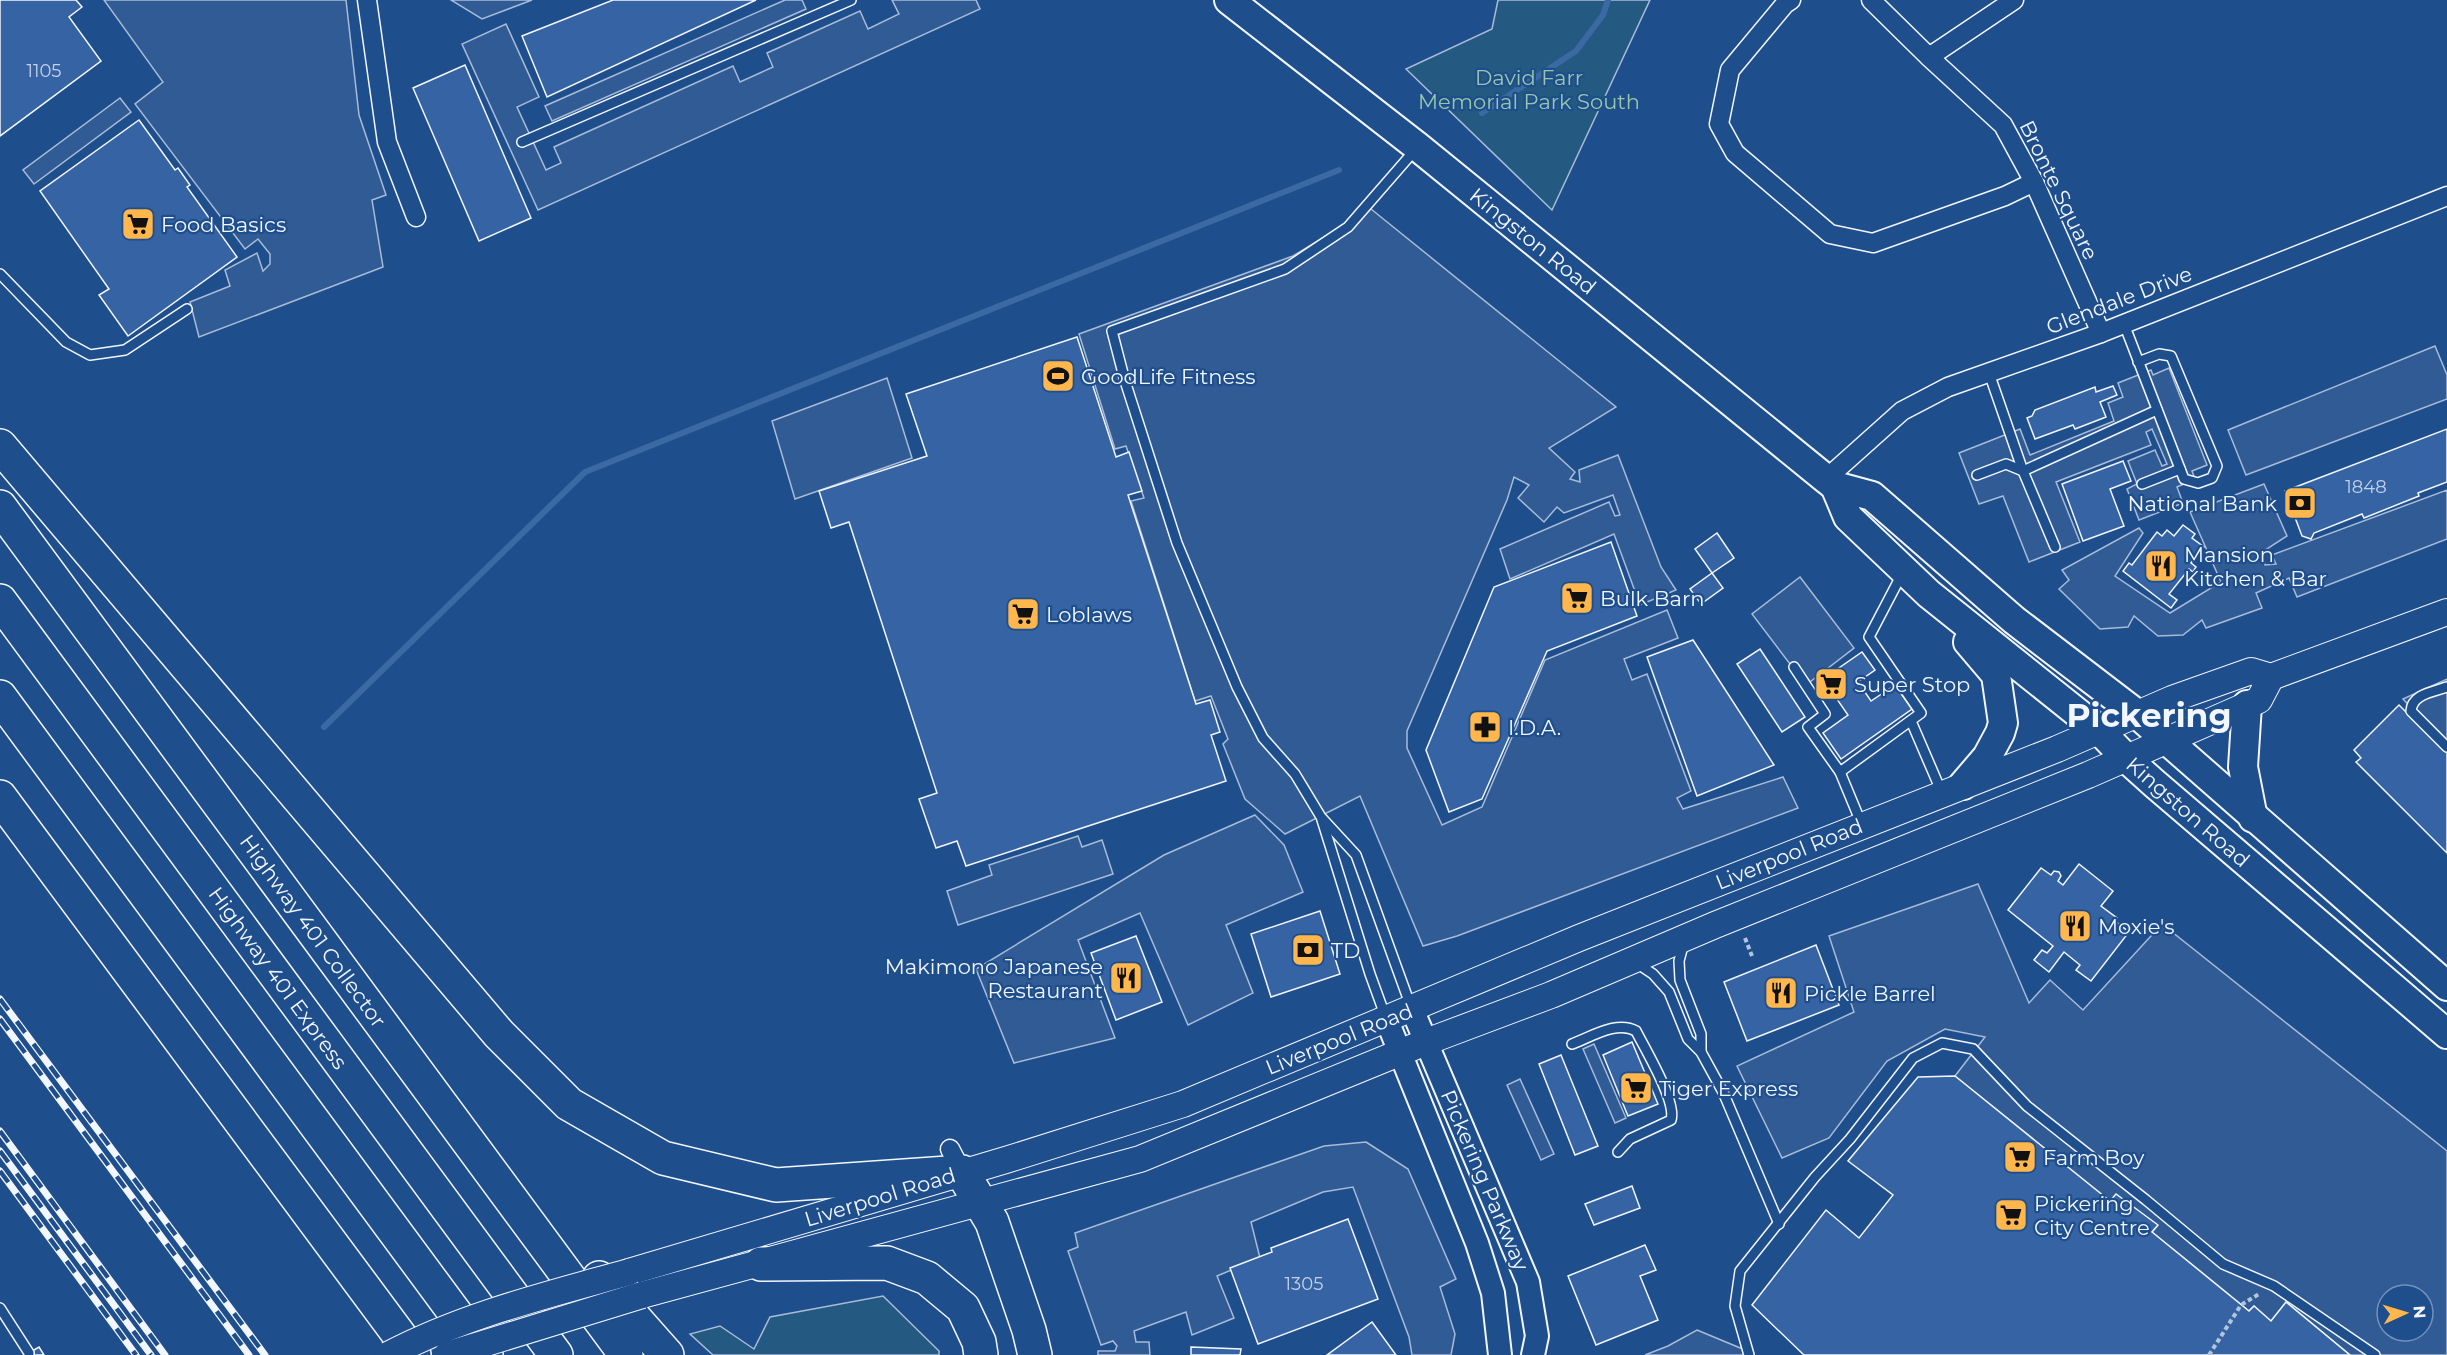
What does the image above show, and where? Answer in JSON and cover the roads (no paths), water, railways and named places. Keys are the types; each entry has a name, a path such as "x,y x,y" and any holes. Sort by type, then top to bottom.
{"highway":[{"path":"0,446 499,1034 570,1104 663,1158 776,1185 956,1160 992,1222 1029,1330 1035,1355"},
{"name":"Highway 401 Collector","path":"0,507 626,1355"},
{"name":"Highway 401 Express","path":"0,601 556,1355"},
{"path":"0,697 486,1355"},
{"path":"0,797 414,1355"},
{"path":"524,1217 598,1276 667,1355"},
{"path":"761,1264 887,1263 927,1278 963,1308 979,1342 981,1355"}],"main road":[{"name":"Kingston Road","path":"1229,0 1418,147 1831,482 1872,496 2014,620 2137,714 2447,986"},
{"name":"Kingston Road","path":"1831,482 1848,518 1929,594 2099,730 2125,758 2447,1034"},
{"path":"1929,594 1996,675 2003,723 1987,757 1952,789"},
{"name":"Liverpool Road","path":"388,1355 427,1335 504,1307 629,1272 956,1160 1183,1104 1579,938 2057,749 2172,699 2251,671 2271,677 2447,612"},
{"name":"Liverpool Road","path":"447,1355 642,1294 761,1264 1140,1159 1426,1042 1551,995 1631,960 2077,780 2259,700 2271,677"},
{"path":"2247,705 2243,768 2253,818"}],"street":[{"path":"368,0 387,142 416,217"},
{"path":"1791,0 1785,4 1730,70 1719,124 1735,153 1830,234 1873,243 2005,196 2034,182"},
{"name":"Bronte Square","path":"1871,0 2003,125 2034,182 2101,333"},
{"path":"1929,57 2014,0"},
{"name":"Glendale Drive","path":"1831,482 1902,411 1948,387 2101,333 2447,196"},
{"name":"Pickering Parkway","path":"1412,1009 1528,1282 1537,1336 1533,1355"},
{"name":"Pickering Parkway","path":"1386,1018 1477,1243 1493,1293 1500,1355"}],"lane":[{"path":"522,142 851,0"},
{"path":"1412,1009 1356,855 1321,818 1295,774 1263,738 1215,637 1199,592 1173,533 1125,381 1113,331 1286,269 1348,227 1418,147"},
{"path":"0,274 66,342 90,355 125,350 188,309"},
{"path":"2124,324 2138,362 2184,479 2198,483 2211,478 2217,466 2171,356 2159,354 2138,362"},
{"path":"1989,372 2023,471 2055,547"},
{"path":"1977,475 2006,464 2023,471 2157,410"},
{"path":"2142,484 2180,469"},
{"path":"1840,772 1922,713 1869,638 1904,570"},
{"path":"1794,667 1825,714 1808,727 1840,772 1862,825"},
{"path":"2445,687 2416,698 2411,711 2447,747"},
{"path":"1911,721 1952,789"},
{"path":"1321,818 1359,941 1386,1018"},
{"path":"1685,938 1679,961 1680,980 1701,1034 1701,1052"},
{"path":"1631,960 1653,974 1669,992 1688,1039 1701,1052 1723,1092 1779,1224"},
{"path":"1572,1044 1616,1027 1628,1026 1636,1030 1667,1096 1674,1113 1671,1120 1630,1139 1618,1152"},
{"path":"1749,1355 1735,1306 1740,1271 1815,1177 1850,1139 1913,1058 1942,1043 1973,1049 2027,1106 2223,1264 2274,1286 2375,1355"},
{"path":"0,1308 29,1353"}],"waterway":[{"path":"1482,113 1576,51 1603,15 1608,0"},
{"path":"324,727 585,472 1339,170"}],"railway":[{"path":"0,999 265,1355"},
{"path":"0,1019 249,1355"},
{"path":"0,1131 165,1355"},
{"path":"0,1151 151,1355"},
{"path":"0,1171 136,1355"}],"place":[{"name":"Food Basics","path":"138,224"},
{"name":"GoodLife Fitness","path":"1058,376"},
{"name":"National Bank","path":"2300,503"},
{"name":"Mansion Kitchen & Bar","path":"2161,566"},
{"name":"Bulk Barn","path":"1577,598"},
{"name":"Loblaws","path":"1023,614"},
{"name":"Super Stop","path":"1831,684"},
{"name":"I.D.A.","path":"1485,727"},
{"name":"Moxie's","path":"2075,926"},
{"name":"TD","path":"1308,950"},
{"name":"Makimono Japanese Restaurant","path":"1126,978"},
{"name":"Pickle Barrel","path":"1781,993"},
{"name":"Tiger Express","path":"1636,1088"},
{"name":"Farm Boy","path":"2020,1157"},
{"name":"Pickering City Centre","path":"2011,1215"}],"district":[{"name":"Pickering","path":"2149,715"}],"park label":[{"name":"David Farr Memorial Park South","path":"1529,89"}]}
